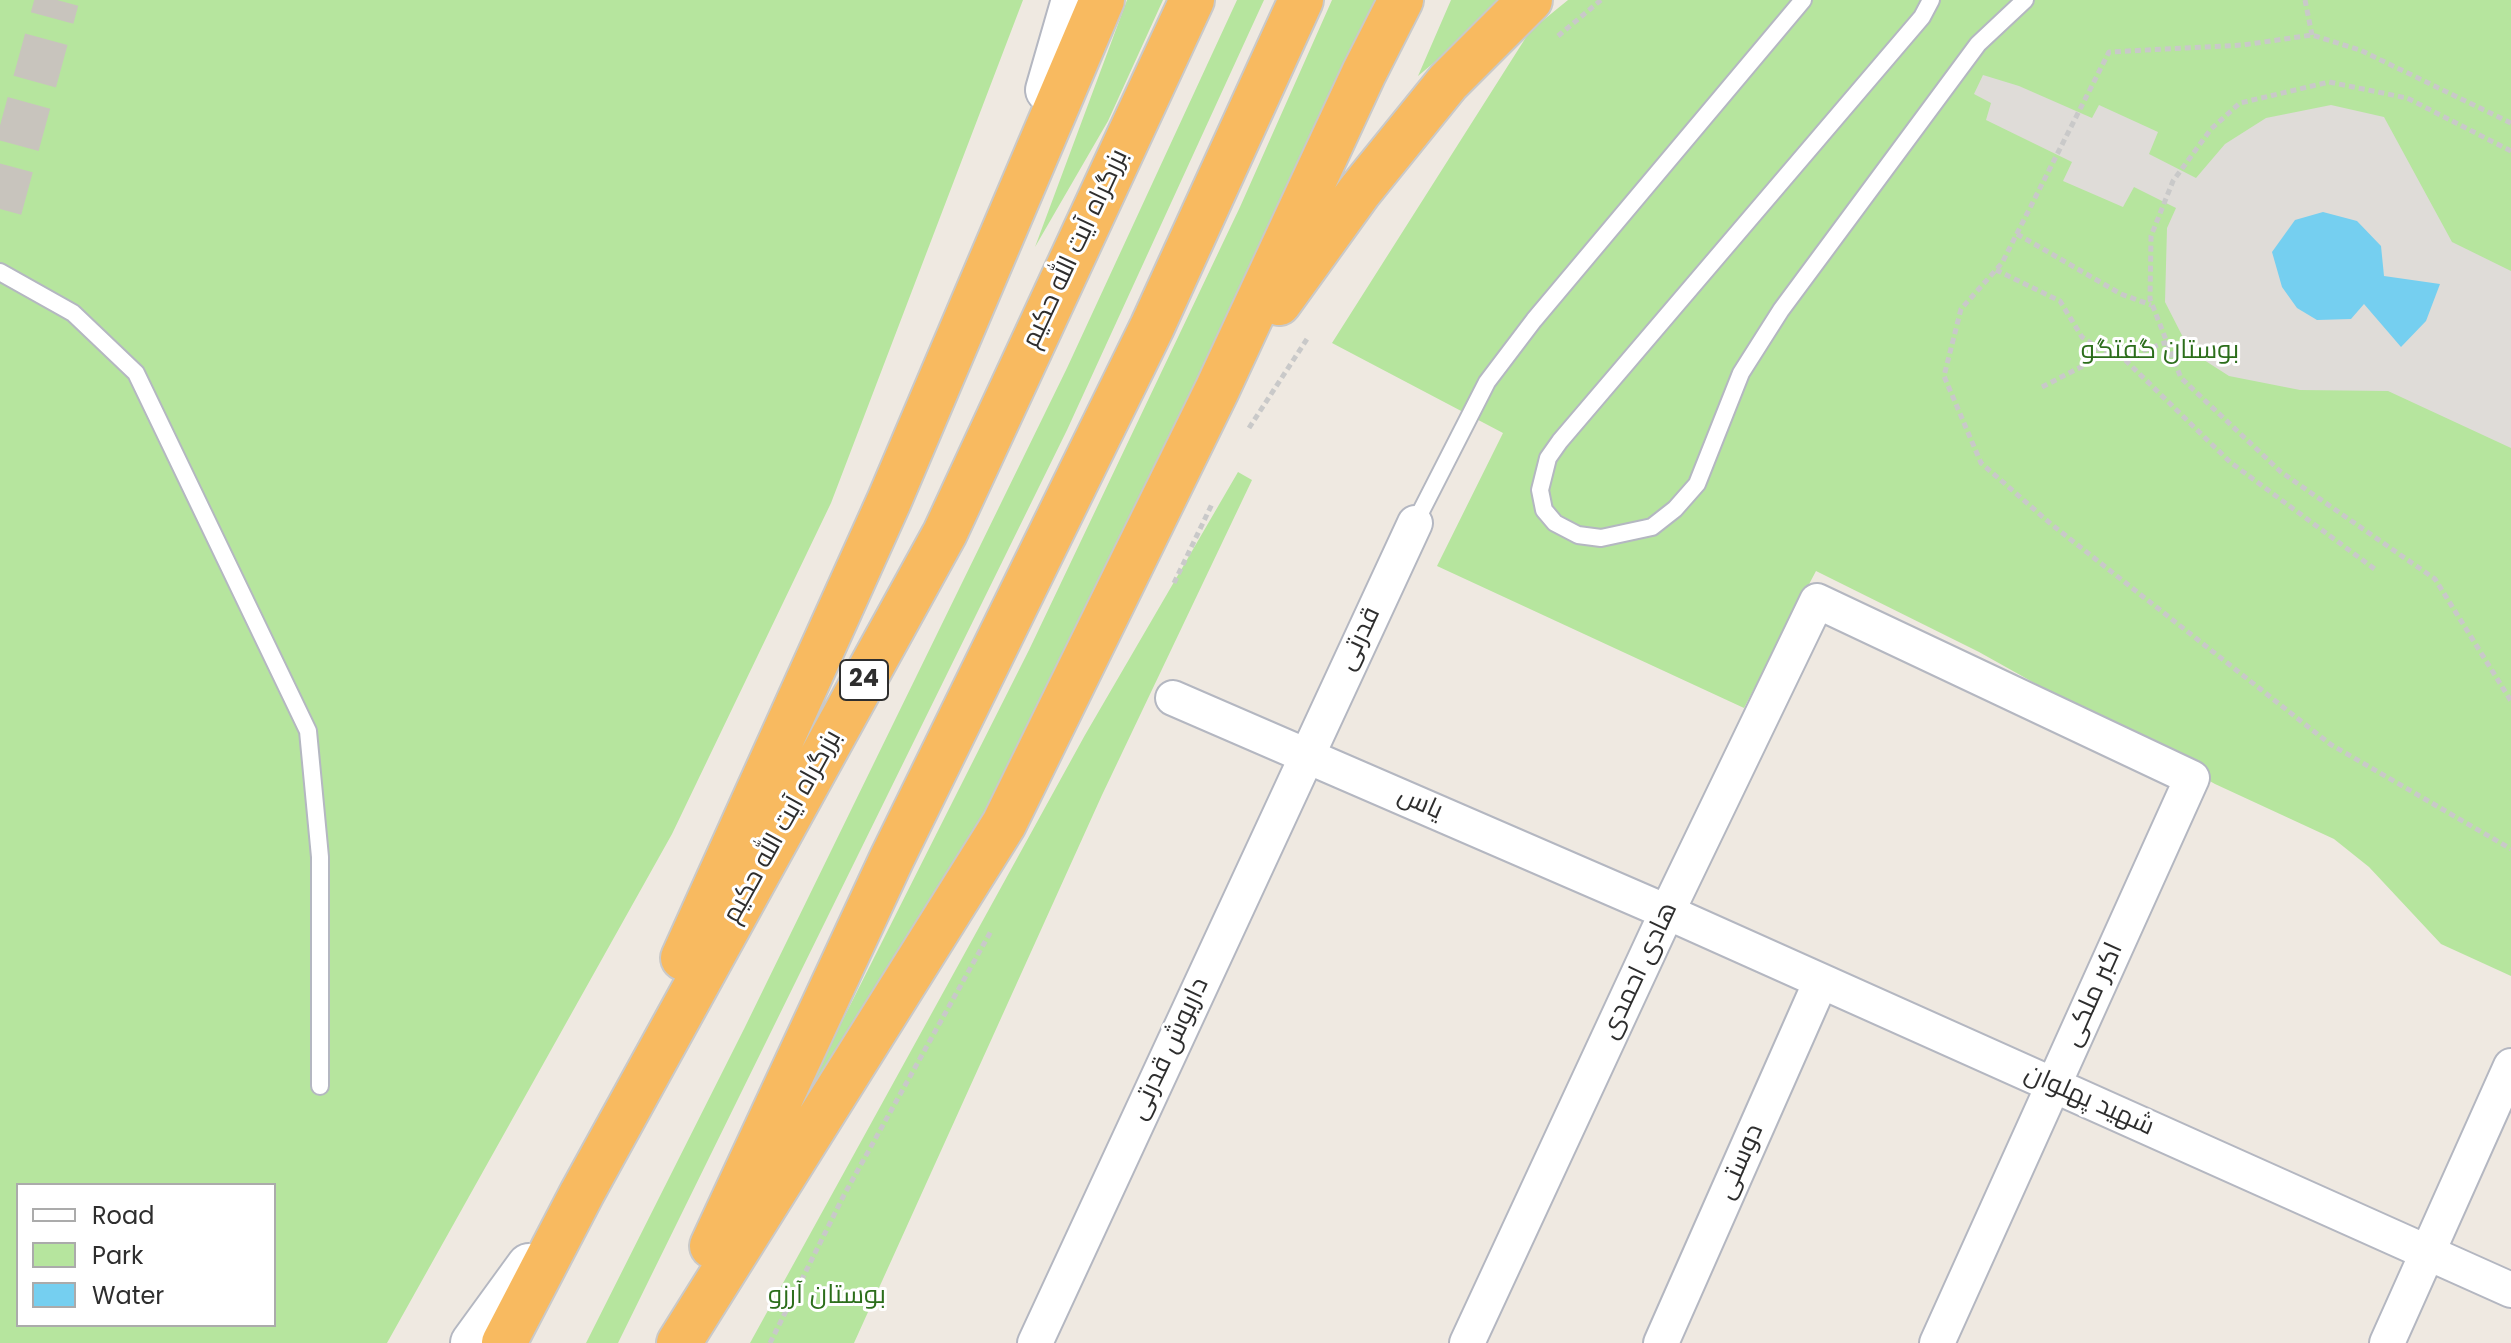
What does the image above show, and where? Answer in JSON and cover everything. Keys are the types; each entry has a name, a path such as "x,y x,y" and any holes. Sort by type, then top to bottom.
{"highway":[{"path":"582,1193 732,843 889,501 1102,0"},
{"name":"بزرگراه آیت الله حکیم","path":"504,1343 582,1193 945,533 1192,0"},
{"path":"667,1343 892,858 1152,327 1301,0"},
{"path":"679,1343 1004,824 1217,390 1401,0"},
{"path":"1217,390 1359,192 1448,82 1530,0"}],"main road":[{"path":"1014,209 1074,0"},
{"path":"473,1343 582,1193"}],"street":[{"name":"قدرتی","path":"1306,754 1415,523"},
{"name":"هادی احمدی","path":"1467,1343 1667,912 1817,601 2192,778"},
{"name":"یاس","path":"1173,698 1667,912"},
{"name":"داریوش قدرتی","path":"1035,1343 1306,754"},
{"name":"اکبر ملکی","path":"1937,1343 2192,778"},
{"name":"شهید پهلوان","path":"1667,912 2511,1290"},
{"name":"دوستی","path":"1661,1343 1821,981"},
{"path":"2387,1343 2511,1066"}],"lane":[{"path":"1415,523 1487,382 1534,320 1803,0"},
{"path":"1931,0 1922,17 1560,441 1548,458 1540,490 1544,510 1555,523 1578,535 1601,538 1652,527 1675,509 1697,484 1741,373 1781,310 1978,44 2025,0"},
{"path":"0,272 73,313 136,373 308,731 320,857 320,1086"}],"path":[{"path":"1553,41 1601,0"},
{"path":"2305,0 2312,35"},
{"path":"2511,123 2360,50 2312,35 2243,45 2109,52 2017,234 1996,270 1961,309 1944,376 1981,463 2051,524 2330,744 2511,849"},
{"path":"2511,151 2407,98 2329,82 2240,103 2211,129 2173,181 2151,236 2152,305 2181,378 2281,472 2435,579 2511,701"},
{"path":"2017,234 2121,294 2152,305"},
{"path":"1996,270 2060,301 2082,337 2106,354"},
{"path":"1242,441 1315,325"},
{"path":"2042,387 2106,354 2133,354 2167,342"},
{"path":"2118,353 2230,462 2376,570"}],"green space":[{"path":"0,0 1023,0 831,503 672,834 387,1343 0,1343"},
{"path":"1127,0 1163,0 1108,121 1035,247"},
{"path":"1237,0 1264,0 1067,430 618,1343 586,1343 744,1029 1067,368"},
{"path":"1332,0 1379,0 990,809 749,1206 1029,650 1240,207"},
{"path":"1451,0 1509,0 1418,76"},
{"name":"بوستان گفتگو","path":"1568,0 2511,0 2511,976 2441,944 2369,867 2334,839 2215,784 1979,652 1816,571 1744,708 1437,566 1503,433 1332,343 1530,31"},
{"name":"بوستان آرزو","path":"1238,472 1252,480 1102,795 854,1343 750,1343 1085,735"}],"shaded area":[{"path":"1983,75 2019,86 2092,118 2099,105 2158,132 2149,154 2196,178 2225,144 2266,118 2331,105 2384,117 2452,242 2511,271 2511,448 2388,391 2300,390 2229,376 2190,351 2165,302 2167,228 2176,208 2134,187 2123,207 2063,181 2072,162 1986,120 1991,103 1974,94"}],"water":[{"path":"2323,212 2357,221 2381,246 2384,276 2440,284 2426,321 2401,347 2364,304 2351,319 2317,320 2297,308 2282,287 2272,252 2295,220"}],"tunnel":[{"path":"0,209 57,0"}]}
